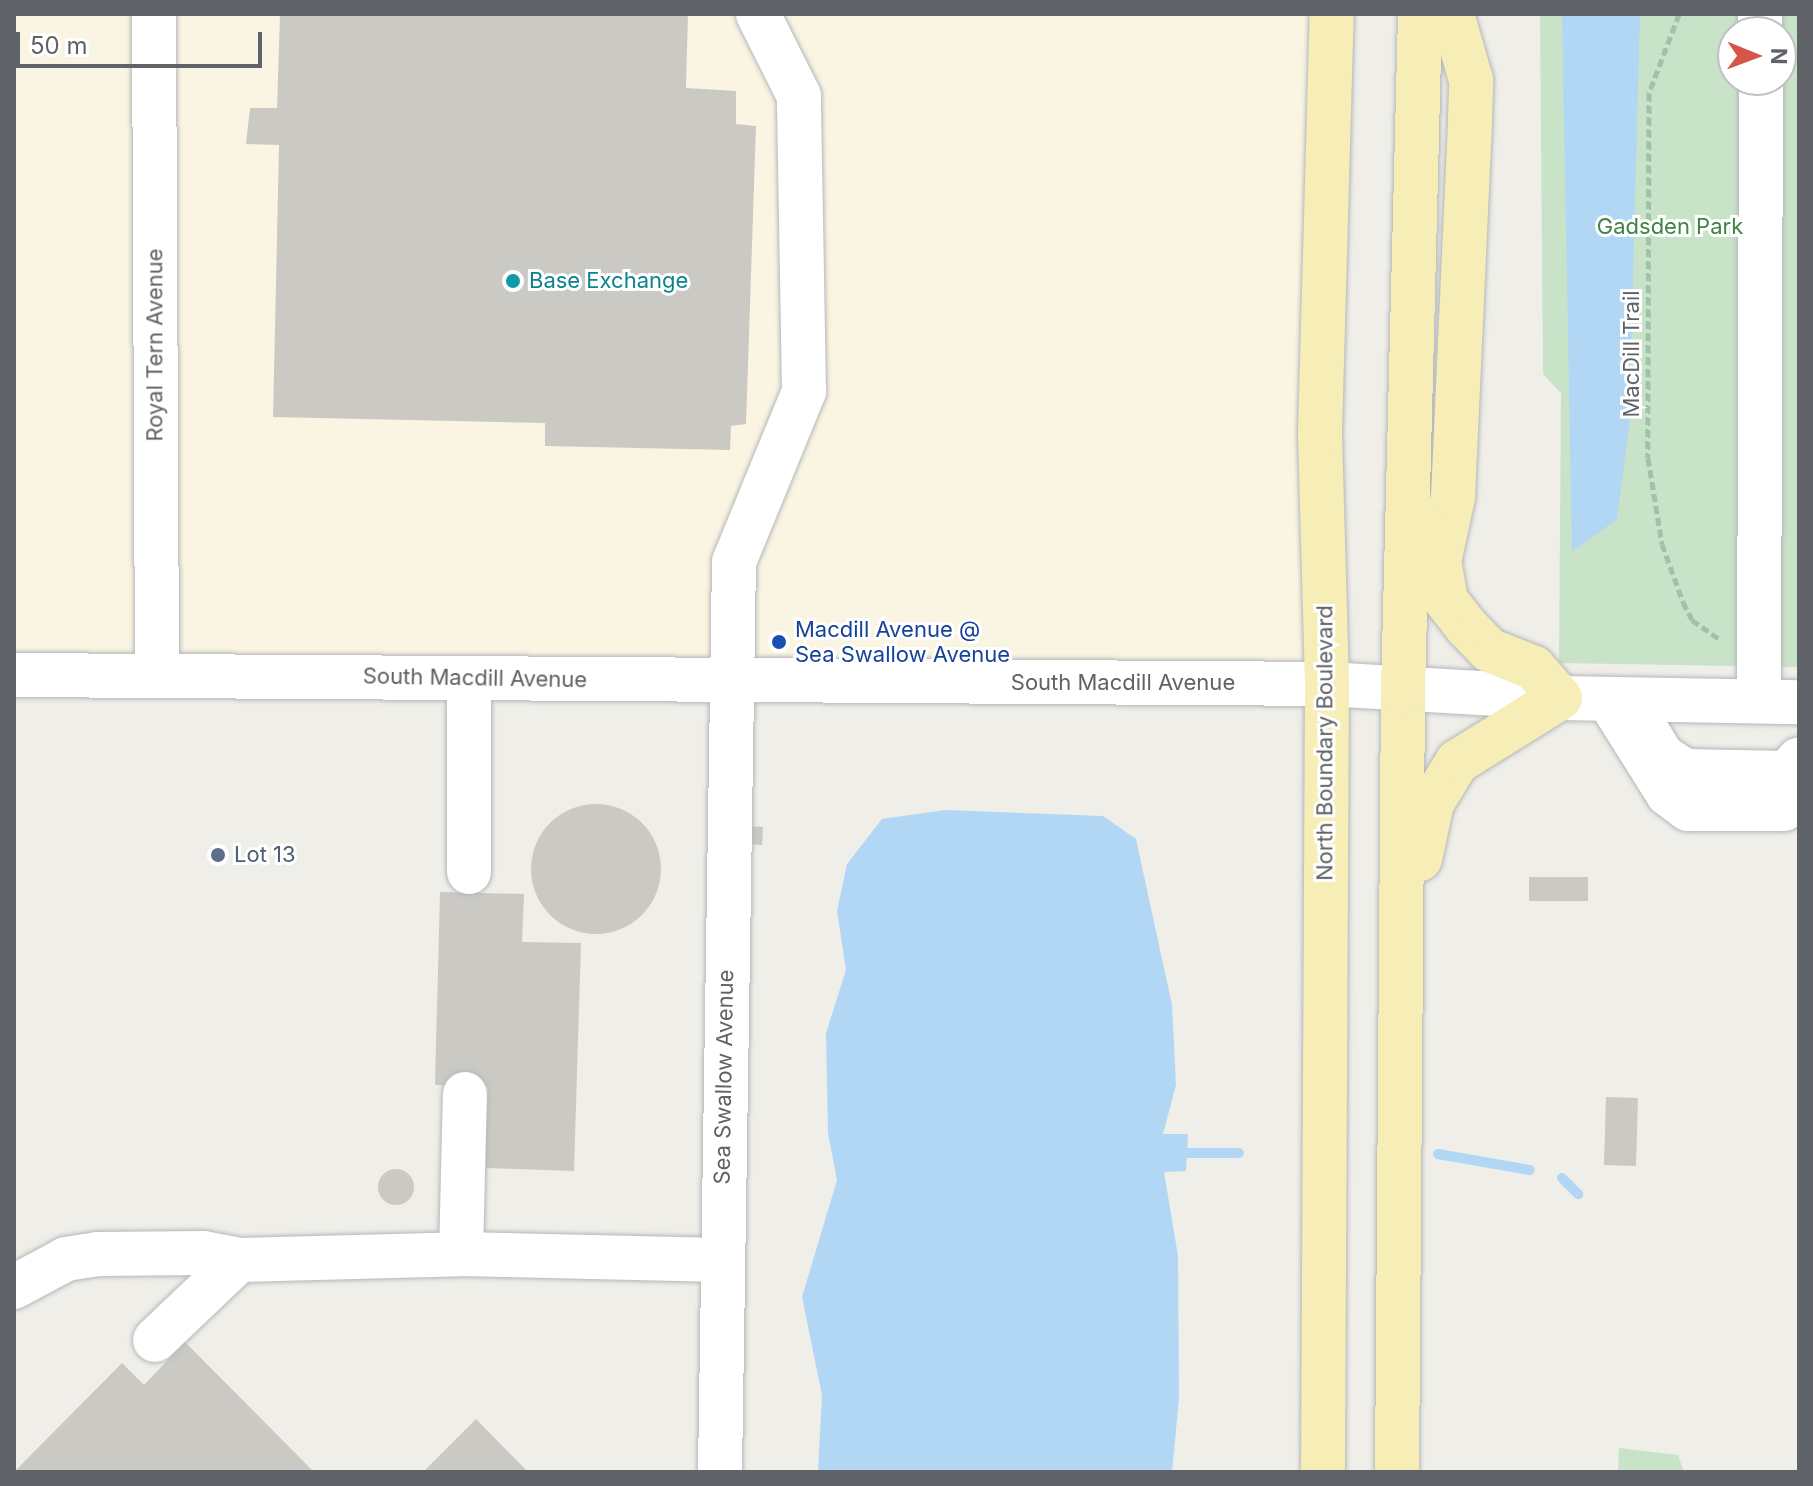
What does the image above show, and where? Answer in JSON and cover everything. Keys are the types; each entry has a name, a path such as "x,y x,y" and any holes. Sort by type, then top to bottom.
{"main road":[{"name":"North Boundary Boulevard","path":"1323,1472 1327,684 1320,433 1332,14"},
{"path":"1397,1472 1403,691 1420,14"},
{"path":"1401,956 1432,803 1457,762 1560,698 1534,668 1489,650 1466,626 1446,600 1439,562 1453,497 1471,80 1452,14"}],"street":[{"name":"Royal Tern Avenue","path":"154,14 157,676"},
{"name":"Sea Swallow Avenue","path":"720,1472 734,562 804,391 799,96 758,14"},
{"path":"1763,96 1782,266 1759,644 1779,702"},
{"name":"South Macdill Avenue","path":"14,675 1327,684 1403,691 1560,698 1779,702"},
{"path":"469,678 469,872"},
{"path":"1619,700 1662,756 1685,771 1787,773 1799,759"},
{"path":"1619,700 1668,794 1688,809 1784,809 1799,796"},
{"path":"461,1254 465,1094"},
{"path":"14,1287 66,1259 97,1254 204,1253 239,1260 461,1254 722,1260"},
{"path":"155,1340 239,1260"}],"path":[{"name":"MacDill Trail","path":"1679,14 1649,93 1652,500 1692,620 1725,642 1759,644"}],"shaded area":[{"path":"14,14 1334,14 1327,684 14,675"}],"green space":[{"name":"Gadsden Park","path":"1540,14 1799,14 1799,667 1559,663 1561,393 1543,374"},
{"path":"1619,1448 1678,1455 1684,1472 1618,1472"}],"water":[{"path":"1562,14 1640,14 1629,428 1617,519 1572,552"},
{"path":"945,810 1103,816 1136,839 1172,1005 1176,1085 1163,1134 1188,1134 1186,1171 1164,1172 1178,1256 1179,1398 1172,1472 818,1472 822,1395 802,1297 837,1180 828,1133 826,1033 846,970 837,911 847,864 882,819"}],"building":[{"name":"Base Exchange","path":"280,14 688,14 686,88 736,91 736,124 756,126 746,424 731,426 730,450 545,446 545,423 273,417 279,145 246,144 250,108 277,108"},
{"path":"596,804 621,809 642,823 656,844 661,869 656,894 642,915 621,929 596,934 571,929 550,915 536,894 531,869 536,844 550,823 571,809"},
{"path":"747,826 763,827 762,845 747,844"},
{"path":"1529,877 1588,877 1588,901 1529,901"},
{"path":"440,892 524,894 522,942 581,943 574,1171 485,1168 488,1087 435,1085"},
{"path":"1606,1097 1638,1098 1636,1166 1604,1165"},
{"path":"396,1169 409,1174 414,1187 409,1200 396,1205 383,1200 378,1187 383,1174"},
{"path":"185,1342 314,1472 14,1472 122,1363 144,1385"},
{"path":"476,1419 528,1472 423,1472"}],"waterway":[{"path":"1187,1153 1239,1153"},
{"path":"1438,1154 1530,1170"},
{"path":"1562,1178 1578,1194"}],"place":[{"name":"Base Exchange","path":"513,281"},
{"name":"Macdill Avenue @ Sea Swallow Avenue","path":"779,642"},
{"name":"Lot 13","path":"218,855"}]}
